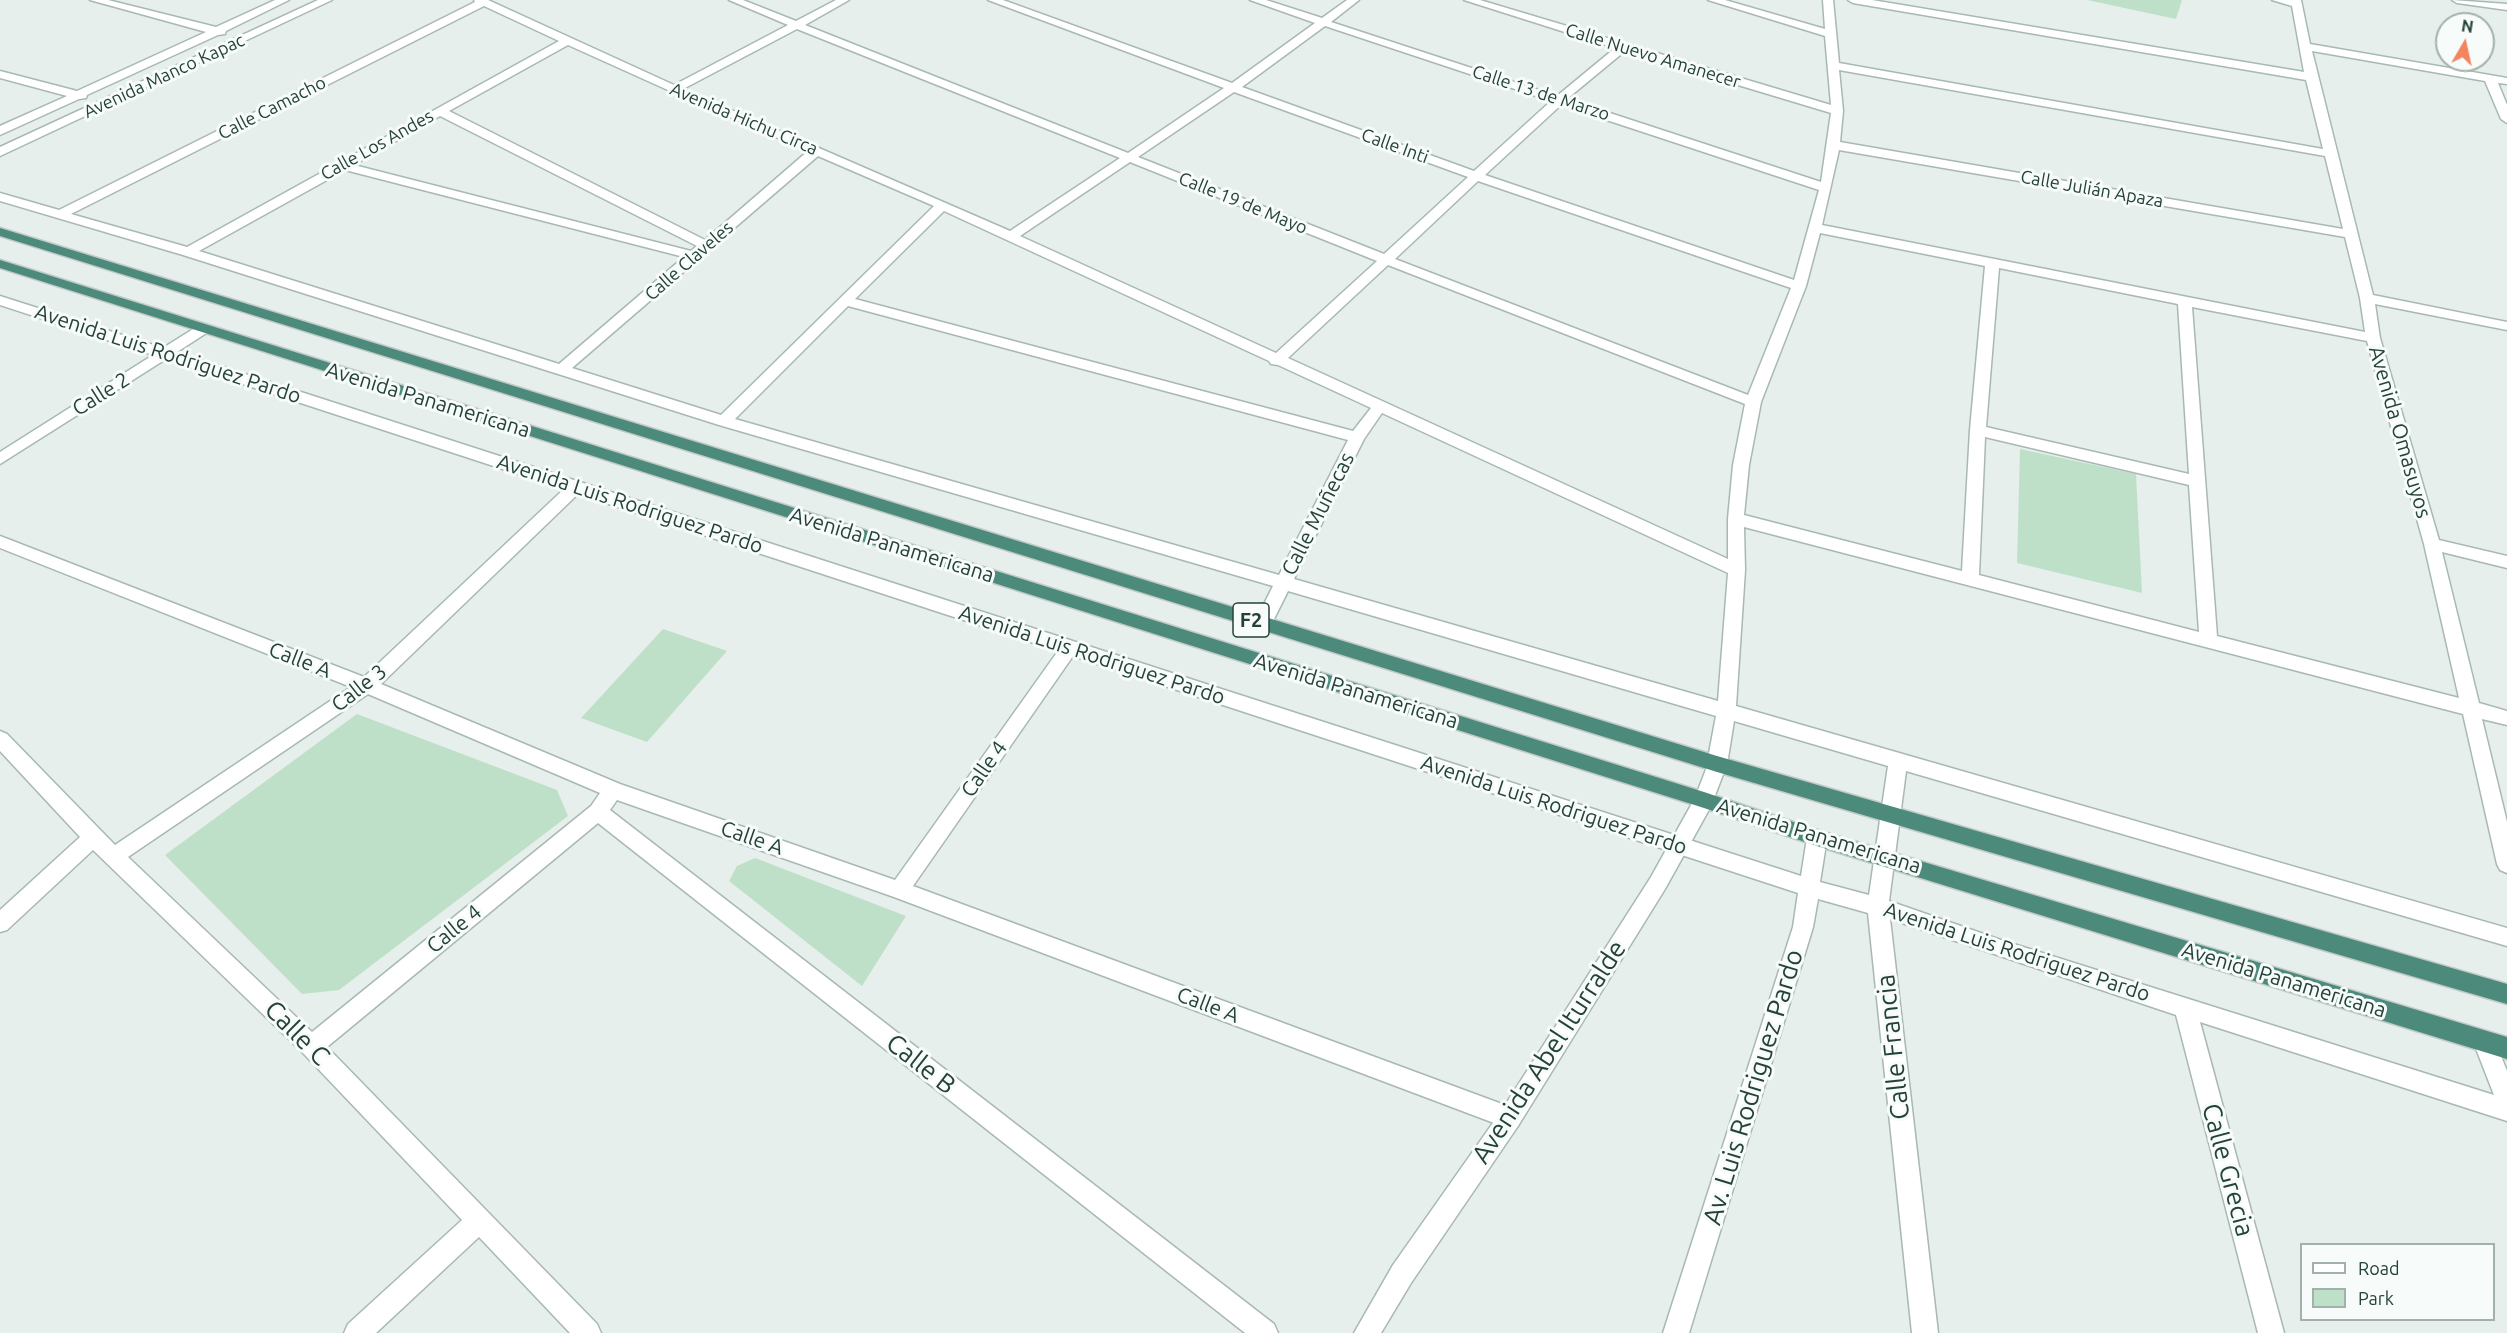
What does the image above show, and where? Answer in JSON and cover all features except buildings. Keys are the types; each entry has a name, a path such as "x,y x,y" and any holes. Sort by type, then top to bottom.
{"highway":[{"name":"Avenida Panamericana","path":"0,232 1717,764 2507,994"},
{"name":"Avenida Panamericana","path":"0,264 1704,800 1818,838 1884,856 2507,1048"}],"street":[{"path":"95,0 242,39"},
{"path":"0,130 284,0"},
{"name":"Avenida Manco Kapac","path":"0,152 327,0"},
{"name":"Calle 19 de Mayo","path":"734,0 1384,259 1754,402"},
{"path":"674,89 844,0"},
{"name":"Calle Inti","path":"993,0 1476,176 1798,286"},
{"name":"Calle 13 de Marzo","path":"1255,0 1826,188"},
{"path":"1010,237 1233,87 1354,0"},
{"name":"Calle Nuevo Amanecer","path":"1470,0 1837,111"},
{"path":"1713,0 1830,34"},
{"name":"Avenida Abel Iturralde","path":"1367,1333 1402,1274 1510,1118 1658,883 1704,800 1717,764 1726,711 1737,570 1736,519 1741,465 1754,402 1798,286 1826,188 1834,145 1837,111 1828,0"},
{"path":"1853,0 2311,77"},
{"path":"2277,0 2296,2"},
{"path":"2457,0 2507,7"},
{"name":"Avenida Hichu Circa","path":"481,1 674,89 942,205 1276,361 1737,570"},
{"name":"Calle Camacho","path":"61,214 481,1"},
{"name":"Avenida Omasuyos","path":"2296,2 2307,47 2311,77 2367,298 2373,338 2432,544 2507,864"},
{"name":"Calle Los Andes","path":"188,252 567,41"},
{"path":"1276,361 1560,99 1623,47"},
{"path":"2307,47 2507,81"},
{"path":"1835,66 2332,154"},
{"path":"0,74 107,102"},
{"path":"2490,78 2507,119"},
{"path":"440,111 707,246"},
{"name":"Calle Julián Apaza","path":"1834,145 2350,234"},
{"name":"Calle Claveles","path":"560,371 817,150"},
{"path":"341,165 695,256"},
{"path":"0,197 188,252 724,421 2507,937"},
{"path":"724,421 942,205"},
{"path":"1815,228 1992,265 2373,338"},
{"path":"1970,580 1977,430 1992,265"},
{"path":"2367,298 2507,326"},
{"name":"Avenida Luis Rodriguez Pardo","path":"0,300 1809,888 1878,906 2185,1007"},
{"path":"846,302 1357,437"},
{"path":"2185,302 2208,641"},
{"name":"Calle 2","path":"0,459 203,329"},
{"name":"Calle Muñecas","path":"1263,624 1357,437 1380,407"},
{"path":"1977,430 2198,482"},
{"name":"Calle 3","path":"114,856 367,686 576,487"},
{"path":"1736,519 2507,718"},
{"name":"Calle A","path":"0,542 367,686 613,790 899,890 1510,1118"},
{"path":"2432,544 2507,562"},
{"name":"Calle 4","path":"899,890 1070,647"},
{"name":"Calle C","path":"0,739 93,837 311,1046 588,1333"},
{"name":"Calle Francia","path":"1898,761 1878,906 1925,1333"},
{"path":"598,812 613,790"},
{"name":"Calle 4","path":"311,1046 598,812"},
{"name":"Calle B","path":"598,812 1265,1333"},
{"path":"0,923 93,837"},
{"name":"Av. Luis Rodriguez Pardo","path":"1676,1333 1803,927 1818,838"},
{"path":"2185,1007 2507,1110"},
{"name":"Calle Grecia","path":"2185,1007 2271,1333"},
{"path":"2484,1041 2507,1099"},
{"path":"357,1333 479,1221"}],"green space":[{"path":"2087,0 2182,0 2176,19"},
{"path":"2020,449 2136,474 2142,593 2017,563"},
{"path":"663,629 727,651 647,742 581,718"},
{"path":"357,714 557,790 568,816 339,990 302,994 165,855"},
{"path":"755,858 906,916 862,986 729,881 737,866"}]}
